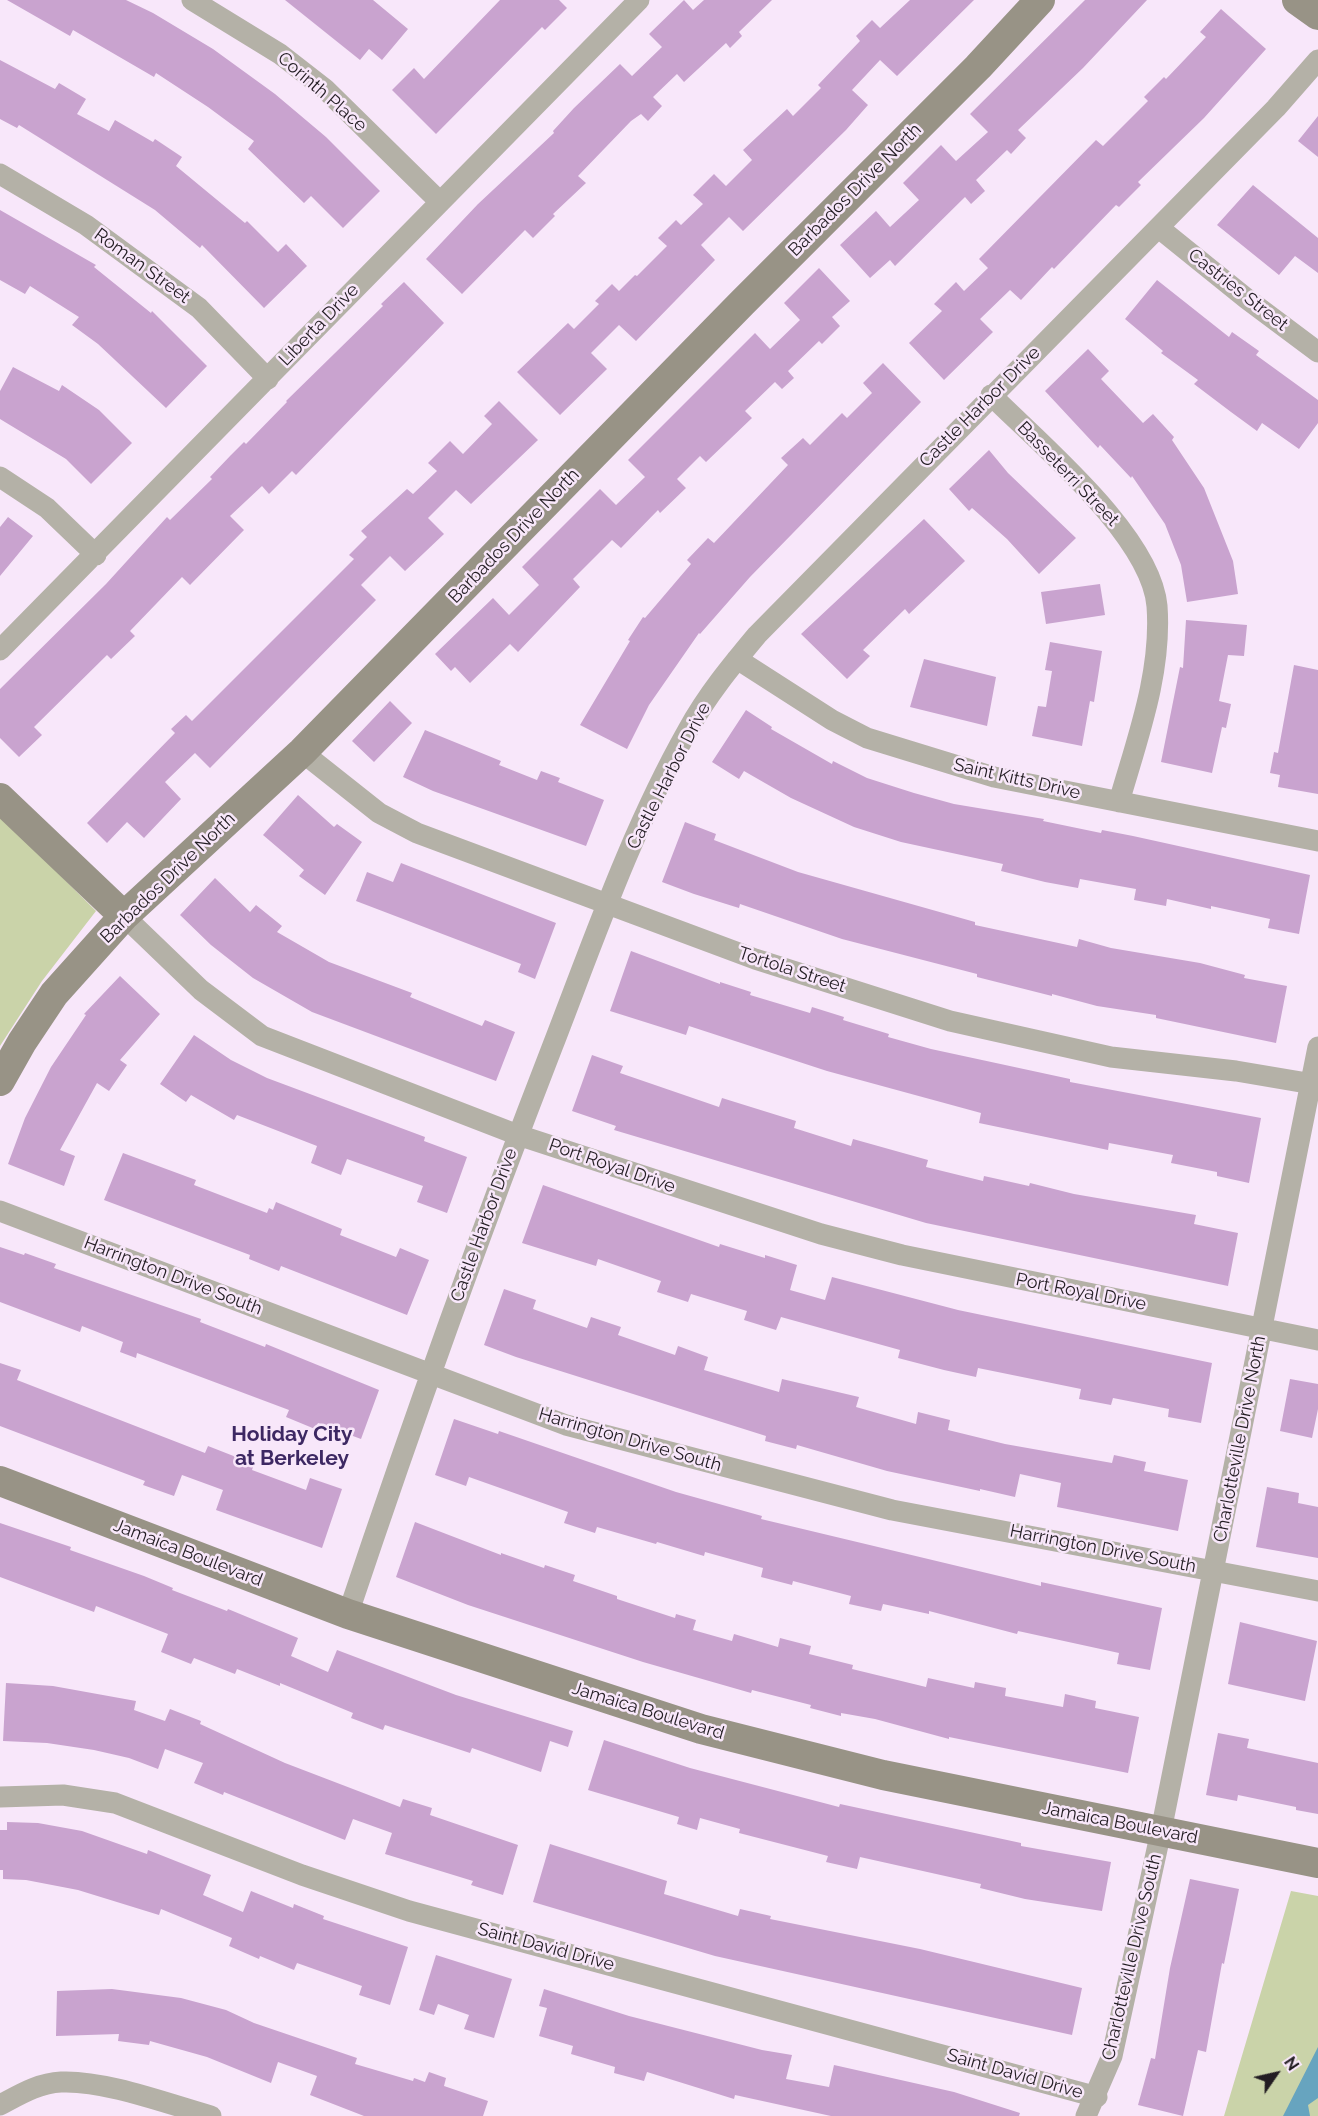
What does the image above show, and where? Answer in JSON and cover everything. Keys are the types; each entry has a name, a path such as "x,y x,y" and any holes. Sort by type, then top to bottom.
{"street":[{"name":"Corinth Place","path":"192,0 280,54 316,82 439,201"},
{"name":"Liberta Drive","path":"0,650 96,555 439,201 639,0"},
{"name":"Barbados Drive North","path":"0,1082 22,1042 54,994 124,916 303,752 742,303 978,67 1040,0"},
{"path":"1297,0 1318,15"},
{"name":"Castle Harbor Drive","path":"348,1614 429,1373 607,904 655,795 688,730 716,685 757,634 991,395 1159,228 1276,108 1318,60"},
{"name":"Roman Street","path":"0,174 86,225 199,308 268,379"},
{"name":"Castries Street","path":"1159,228 1247,299 1318,352"},
{"name":"Basseterri Street","path":"991,395 1115,519 1149,576 1156,605 1156,640 1149,697 1119,802"},
{"path":"0,477 47,508 96,555"},
{"name":"Saint Kitts Drive","path":"737,659 831,720 867,738 994,777 1318,841"},
{"name":"Tortola Street","path":"303,752 379,813 417,833 755,959 950,1021 1111,1057 1236,1071 1313,1084"},
{"name":"Port Royal Drive","path":"0,798 201,990 262,1036 518,1135 821,1234 902,1255 1318,1340"},
{"name":"Charlotteville Drive North","path":"1161,1831 1261,1328 1313,1084 1318,1047"},
{"name":"Harrington Drive South","path":"0,1211 566,1425 892,1510 1318,1591"},
{"name":"Jamaica Boulevard","path":"0,1481 348,1614 701,1729 883,1775 1318,1863"},
{"name":"Saint David Drive","path":"0,1797 63,1795 115,1803 302,1875 409,1911 1096,2097"},
{"name":"Charlotteville Drive South","path":"1086,2116 1112,2056 1161,1831"},
{"path":"0,2105 33,2088 60,2082 90,2084 211,2116"}],"green space":[{"path":"0,815 96,911 42,981 0,1046"},
{"path":"1291,1891 1318,1896 1318,2116 1224,2116"}],"water":[{"path":"1318,2047 1318,2098 1308,2105 1310,2116 1283,2116"}],"building":[{"path":"7,0 126,0 153,13 213,49 275,94 326,137 380,191 343,228 311,196 304,203 248,149 254,141 208,107 156,73 154,77 73,30 70,36"},
{"path":"285,0 373,0 408,29 382,60 369,49 360,60"},
{"path":"500,0 559,0 567,8 545,30 542,27 436,134 392,90 414,68 424,79"},
{"path":"684,0 693,10 704,0 772,0 739,32 742,36 730,48 726,43 684,82 677,74 653,97 662,106 648,121 641,114 631,121 578,176 586,183 553,214 555,216 533,238 525,230 462,294 426,259 478,204 554,133 553,131 574,108 620,64 632,76 662,47 649,34"},
{"path":"910,0 974,0 897,76 880,60 852,90 868,105 846,130 743,231 729,217 701,245 715,260 636,341 619,325 591,353 607,369 560,415 517,372 568,323 574,329 599,304 595,301 612,284 619,291 635,275 637,276 667,246 658,238 676,220 681,225 703,204 693,195 714,174 726,186 752,160 743,150 787,109 793,116 821,88 818,85 860,41 856,36 872,20 880,28"},
{"path":"1085,0 1147,0 1083,68 1018,130 1026,138 1011,154 1007,150 976,180 985,191 971,204 965,197 895,266 890,260 870,278 840,245 876,211 890,227 919,200 903,183 941,145 956,161 988,132 970,114"},
{"path":"1221,9 1266,49 1204,118 1138,182 1141,185 1119,207 1116,205 1054,269 1052,267 1021,300 1010,290 980,319 993,332 944,380 909,343 942,311 934,304 956,282 964,291 988,268 979,259 1096,140 1103,146 1148,101 1144,97 1164,77 1166,79 1206,37 1200,32"},
{"path":"0,60 55,89 59,83 86,99 77,114 109,131 115,120 153,142 155,139 182,157 176,166 245,223 247,221 278,252 286,244 307,266 264,308 202,245 200,248 155,210 19,125 17,128 0,119"},
{"path":"1318,116 1318,157 1298,141"},
{"path":"1253,185 1318,238 1318,273 1295,256 1279,275 1217,225"},
{"path":"0,210 96,265 94,267 151,313 152,311 207,366 166,408 98,344 72,325 79,317 30,286 25,294 0,280"},
{"path":"819,268 850,301 832,317 840,326 822,344 819,341 788,371 794,378 782,389 775,382 745,411 752,418 706,462 700,456 677,479 686,488 660,513 658,510 621,548 612,540 573,579 580,587 518,652 510,644 470,683 455,667 451,671 435,654 493,598 509,615 539,585 522,567 600,489 616,505 645,477 628,460 755,333 770,349 800,320 784,303"},
{"path":"1157,280 1229,337 1232,332 1259,351 1256,355 1318,400 1318,423 1299,449 1262,423 1257,431 1231,412 1194,384 1198,380 1161,353 1163,351 1125,319"},
{"path":"404,282 444,323 296,475 292,471 269,494 262,486 230,516 244,530 190,585 182,577 130,631 135,636 111,659 107,655 34,727 42,735 19,757 0,738 0,689 106,584 167,517 170,520 212,479 210,477 231,455 244,442 246,444"},
{"path":"1088,349 1109,371 1101,379 1143,423 1153,414 1174,437 1172,440 1204,488 1233,561 1238,594 1187,602 1181,565 1165,524 1132,476 1131,478 1100,445 1098,448 1045,391"},
{"path":"883,363 921,402 750,577 699,633 649,705 627,749 580,725 630,641 628,640 643,617 645,618 691,564 687,560 708,538 714,543 788,465 781,458 803,438 810,445 842,413 847,418 872,393 863,383"},
{"path":"13,367 59,391 62,385 99,410 132,443 91,484 66,459 0,419 0,391"},
{"path":"499,401 538,440 471,504 456,490 428,518 444,534 405,571 390,556 361,585 376,600 210,768 195,753 165,782 181,799 144,838 127,822 107,843 87,823 175,733 171,729 186,715 192,721 354,559 349,555 367,537 361,531 407,489 413,494 437,471 428,463 450,441 463,454 492,424 484,416"},
{"path":"989,450 1008,473 1076,538 1039,574 1007,539 972,508 969,511 949,489"},
{"path":"8,517 33,536 0,576 0,527"},
{"path":"924,519 965,561 909,614 905,609 863,650 870,656 847,679 801,634"},
{"path":"1100,584 1105,615 1046,624 1041,592"},
{"path":"1186,620 1247,625 1244,656 1228,655 1219,701 1231,704 1226,728 1222,727 1212,773 1161,762 1180,667 1183,668"},
{"path":"1050,642 1102,651 1094,702 1090,701 1082,746 1032,736 1038,706 1046,707 1052,671 1045,670"},
{"path":"924,659 996,677 987,726 910,707"},
{"path":"1294,665 1318,670 1318,794 1278,787 1280,775 1270,773 1274,752 1278,753"},
{"path":"390,701 412,723 374,762 352,741"},
{"path":"746,710 772,727 771,729 832,764 833,761 867,778 914,793 954,804 1044,819 1043,821 1101,833 1102,830 1133,836 1310,875 1299,934 1268,928 1270,919 1211,906 1211,909 1167,899 1166,906 1134,900 1136,889 1080,879 1078,888 1045,882 1001,871 1003,864 901,842 854,827 791,798 744,771 739,779 712,762"},
{"path":"425,730 501,761 499,765 537,780 541,771 560,778 558,782 604,800 586,846 433,791 403,777"},
{"path":"298,795 334,827 337,824 362,842 325,895 299,876 304,870 263,835"},
{"path":"685,822 716,834 714,840 798,872 975,922 975,925 1077,947 1079,939 1111,948 1200,963 1245,975 1244,978 1287,986 1276,1043 1156,1018 1156,1015 1097,1006 977,977 977,974 842,939 740,904 739,908 694,894 662,882"},
{"path":"401,863 556,923 535,979 518,972 521,964 356,901 367,872 393,882"},
{"path":"215,878 250,912 256,905 282,926 277,932 329,962 412,993 410,997 482,1026 485,1020 515,1032 496,1081 312,1012 253,978 211,945 180,915"},
{"path":"631,951 720,984 720,982 751,992 750,995 810,1013 812,1007 844,1017 843,1020 889,1034 888,1037 931,1049 1070,1079 1070,1082 1261,1118 1249,1183 1217,1176 1217,1172 1171,1163 1173,1155 1109,1143 1108,1150 979,1123 981,1113 827,1071 689,1026 686,1035 610,1011"},
{"path":"120,976 160,1014 120,1060 127,1065 109,1091 97,1083 60,1150 75,1156 64,1186 8,1164 25,1118 51,1067 86,1015 84,1014"},
{"path":"194,1035 231,1060 267,1078 425,1137 424,1141 467,1157 447,1213 417,1202 423,1186 347,1159 341,1175 311,1163 317,1146 237,1115 234,1120 191,1095 186,1102 160,1084"},
{"path":"592,1055 623,1066 620,1073 719,1107 722,1098 796,1121 794,1128 851,1146 853,1139 928,1160 926,1167 983,1181 984,1176 1029,1186 1030,1183 1074,1194 1196,1215 1194,1224 1238,1233 1228,1286 926,1223 614,1130 616,1126 572,1111"},
{"path":"123,1153 196,1180 194,1185 267,1213 269,1208 273,1210 276,1202 342,1229 340,1235 396,1257 400,1248 429,1260 407,1315 281,1266 279,1271 249,1259 250,1255 104,1200"},
{"path":"543,1185 719,1247 720,1244 797,1265 790,1290 825,1300 832,1277 958,1310 1212,1363 1201,1423 1168,1417 1169,1409 1113,1398 1111,1405 1079,1399 1081,1389 978,1368 976,1377 944,1370 898,1358 900,1350 781,1317 776,1330 744,1320 747,1311 691,1294 688,1302 657,1292 661,1281 598,1259 596,1266 522,1243"},
{"path":"0,1247 56,1264 54,1268 201,1319 200,1322 265,1347 266,1344 379,1390 361,1439 318,1423 315,1429 286,1417 289,1410 137,1353 136,1358 120,1352 123,1342 82,1326 80,1332 0,1302"},
{"path":"504,1289 536,1300 533,1309 587,1328 591,1317 621,1327 618,1335 675,1355 678,1346 708,1357 704,1370 779,1392 782,1379 859,1397 856,1407 916,1424 918,1412 950,1420 948,1430 1005,1444 1112,1463 1114,1455 1146,1462 1144,1471 1188,1480 1178,1531 1057,1507 1061,1483 1020,1474 1015,1497 887,1471 797,1445 796,1449 765,1441 766,1436 516,1357 484,1345"},
{"path":"0,1363 21,1370 17,1380 205,1453 208,1446 254,1464 252,1470 306,1490 310,1478 342,1489 322,1548 216,1510 223,1490 182,1475 174,1496 143,1485 145,1481 0,1426"},
{"path":"1290,1379 1318,1384 1318,1409 1312,1438 1280,1431"},
{"path":"454,1419 498,1434 499,1431 676,1492 762,1516 761,1519 1041,1586 1041,1582 1162,1608 1150,1670 1117,1664 1119,1653 1018,1631 1017,1634 929,1611 929,1614 883,1604 881,1611 849,1604 851,1596 793,1581 792,1585 761,1577 763,1568 705,1552 704,1556 597,1527 595,1533 564,1523 568,1512 469,1477 466,1486 435,1475"},
{"path":"1267,1487 1299,1493 1298,1503 1318,1507 1318,1558 1256,1547"},
{"path":"415,1522 501,1555 501,1553 544,1568 545,1565 575,1575 573,1581 617,1596 617,1599 675,1618 676,1614 696,1620 693,1630 732,1641 734,1634 778,1647 780,1638 811,1646 809,1654 853,1665 852,1669 926,1687 928,1678 974,1688 975,1682 1006,1688 1005,1696 1063,1707 1065,1694 1096,1701 1095,1708 1139,1717 1128,1773 949,1737 949,1739 875,1719 841,1713 841,1716 810,1708 811,1705 752,1690 751,1693 643,1662 468,1605 396,1577"},
{"path":"0,1523 71,1547 70,1550 144,1576 173,1588 172,1590 227,1611 228,1609 298,1638 291,1656 328,1672 337,1650 456,1695 573,1731 568,1747 550,1741 541,1772 472,1748 470,1753 385,1725 383,1730 351,1718 353,1713 280,1683 280,1686 237,1669 235,1674 194,1658 191,1664 161,1652 168,1634 96,1606 94,1612 0,1577"},
{"path":"1240,1622 1317,1641 1305,1701 1228,1684"},
{"path":"6,1683 53,1686 136,1701 134,1710 165,1721 170,1709 201,1721 200,1724 285,1763 400,1807 403,1799 432,1808 430,1815 518,1845 503,1895 471,1885 473,1881 385,1854 392,1833 353,1819 345,1840 224,1792 223,1795 194,1783 203,1763 165,1749 158,1769 129,1758 94,1750 47,1743 3,1741"},
{"path":"1218,1733 1249,1739 1247,1748 1318,1763 1318,1814 1238,1795 1237,1801 1206,1795"},
{"path":"604,1740 690,1768 839,1807 840,1804 1021,1843 1021,1846 1111,1862 1102,1911 1025,1899 980,1888 981,1884 860,1857 857,1869 826,1862 828,1856 739,1833 740,1829 700,1818 697,1830 677,1824 679,1817 588,1790"},
{"path":"7,1822 38,1823 82,1831 147,1854 148,1850 211,1875 203,1895 243,1912 251,1891 293,1908 294,1904 324,1916 323,1919 408,1947 390,2005 359,1995 362,1986 297,1963 294,1970 260,1956 259,1959 229,1946 232,1938 161,1909 159,1915 78,1890 26,1880 3,1879 3,1870 0,1870 0,1830 7,1830"},
{"path":"550,1844 667,1881 664,1894 738,1916 740,1909 771,1916 770,1919 920,1949 1082,1988 1072,2035 715,1956 533,1902"},
{"path":"1190,1879 1239,1889 1224,1964 1222,1963 1206,2052 1198,2050 1183,2116 1138,2105 1151,2058 1155,2059 1170,1968"},
{"path":"436,1955 512,1979 494,2038 464,2029 469,2015 438,2004 434,2015 419,2010"},
{"path":"112,1989 181,1998 226,2010 254,2023 357,2058 355,2064 413,2081 414,2078 425,2082 429,2072 446,2078 444,2086 488,2101 483,2116 364,2116 310,2095 317,2076 278,2062 271,2083 207,2057 150,2041 149,2045 118,2041 119,2034 56,2036 57,1991"},
{"path":"544,1989 629,2016 762,2050 792,2055 786,2079 829,2087 834,2065 954,2092 1020,2113 1019,2116 831,2116 735,2095 734,2099 647,2072 644,2081 614,2073 615,2067 571,2054 573,2046 539,2036 547,2008 539,2006"}],"district":[{"name":"Holiday City at Berkeley","path":"292,1447"}]}
